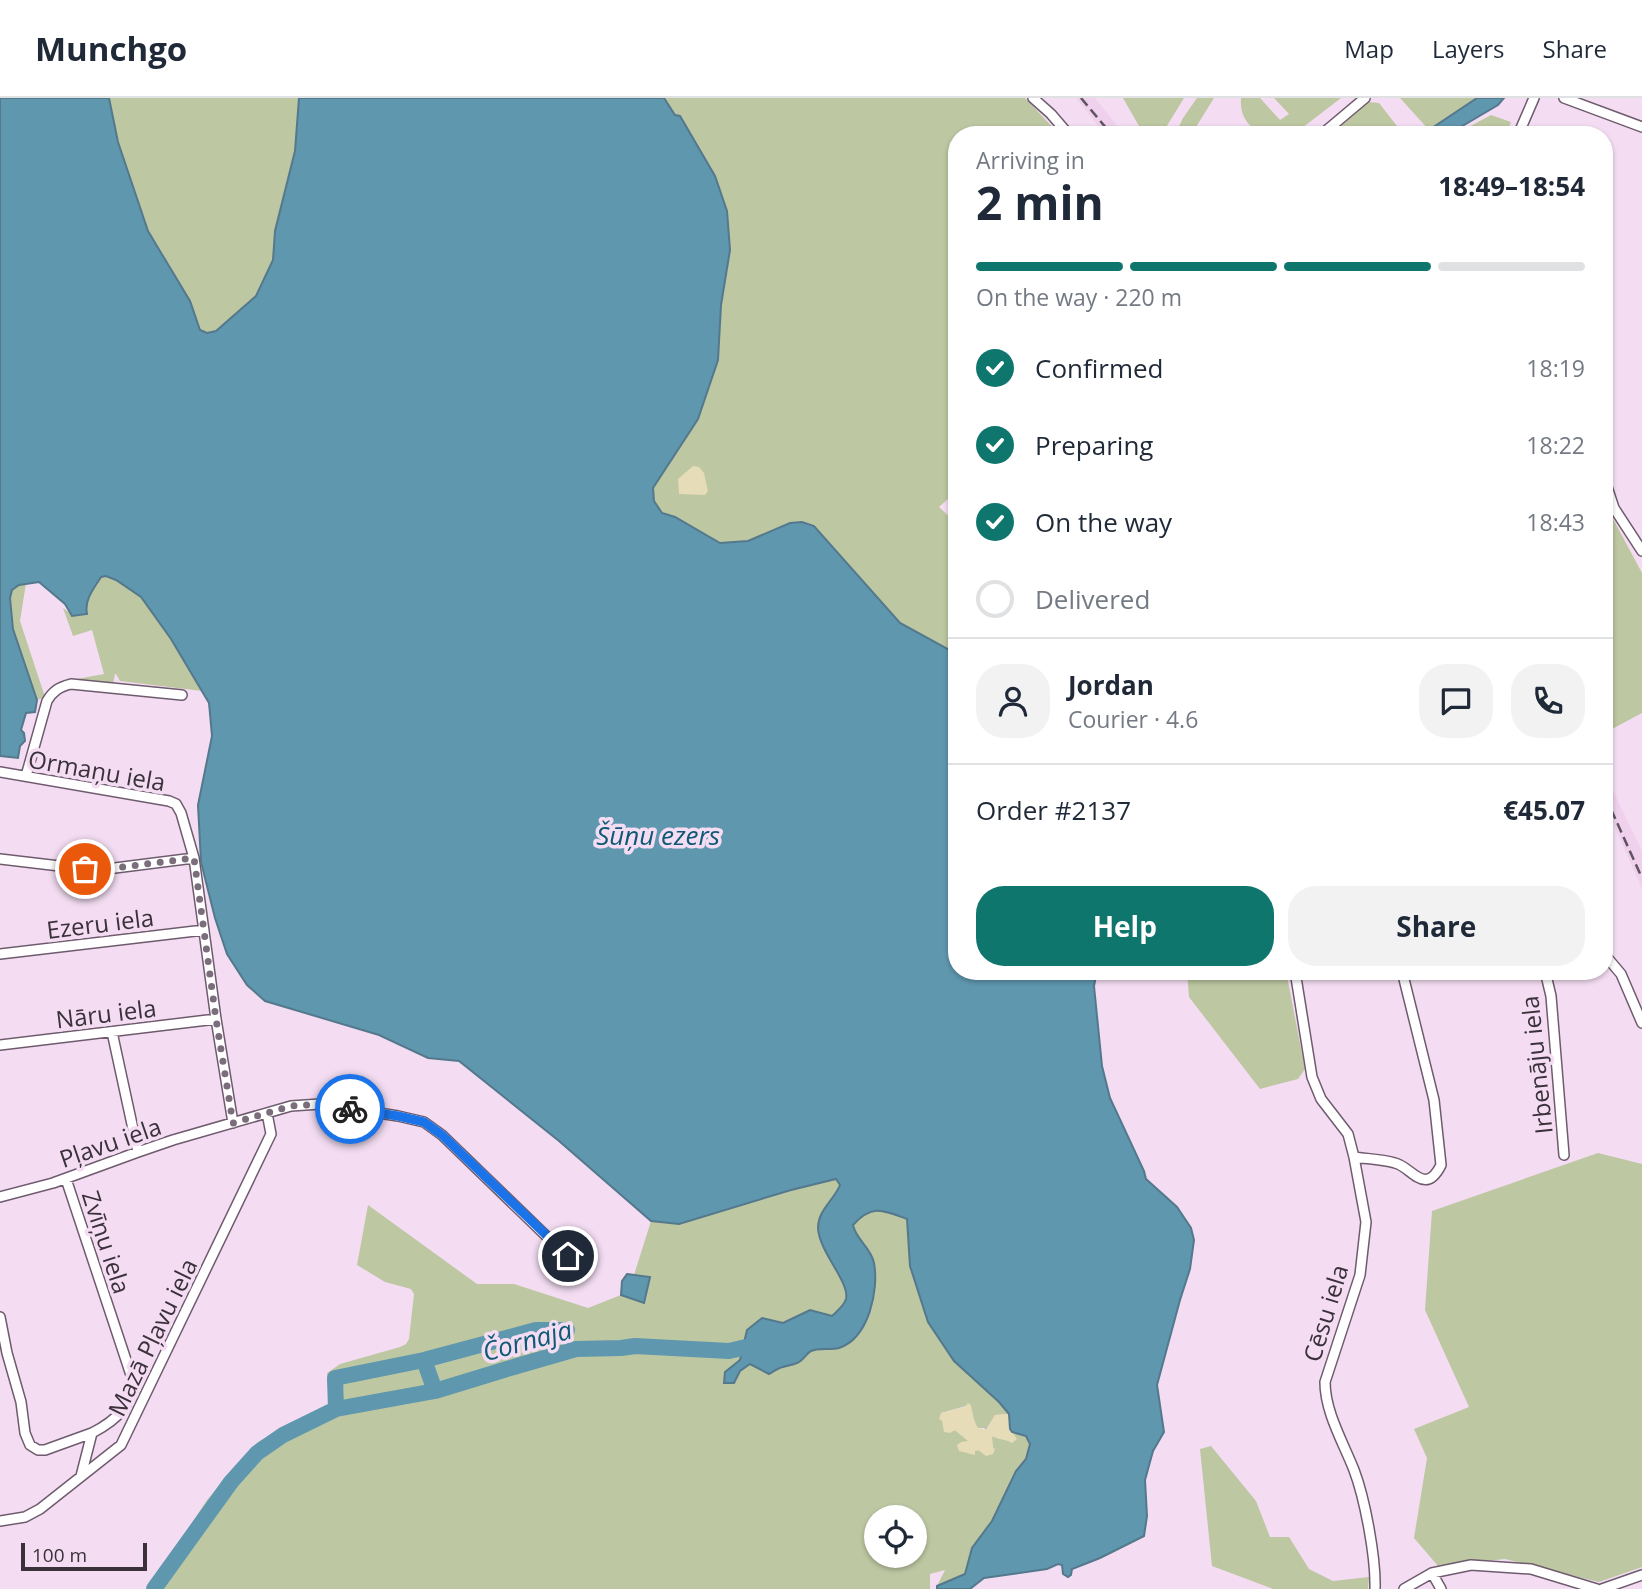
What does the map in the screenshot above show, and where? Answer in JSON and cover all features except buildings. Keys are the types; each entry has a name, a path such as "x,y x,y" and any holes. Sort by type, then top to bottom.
{"street":[{"path":"1033,98 1061,126"},
{"path":"1332,126 1365,98"},
{"path":"1522,126 1534,98"},
{"path":"1564,98 1642,127"},
{"path":"1613,505 1642,551"},
{"path":"26,776 47,701 53,692 62,686 71,684 182,695"},
{"name":"Ormaņu iela","path":"0,772 176,804 194,858"},
{"path":"0,859 107,869 194,858 233,1123"},
{"name":"Ezeru iela","path":"0,954 204,930"},
{"path":"1613,964 1621,974 1642,1023"},
{"name":"Cēsu iela","path":"1296,980 1312,1077 1321,1099 1348,1134 1366,1222 1360,1275 1325,1382 1325,1397 1356,1474 1374,1562 1375,1589"},
{"path":"1354,1157 1398,1163 1416,1177 1427,1180 1436,1175 1441,1165 1434,1100 1404,980"},
{"name":"Irbenāju iela","path":"1547,980 1551,996 1564,1155"},
{"name":"Nāru iela","path":"0,1045 216,1019"},
{"path":"112,1032 138,1152"},
{"name":"Pļavu iela","path":"0,1197 66,1179 138,1152 291,1106 320,1104 424,1122 442,1135 568,1256"},
{"name":"Mazā Pļavu iela","path":"0,1521 25,1517 40,1510 121,1445 271,1134 267,1113"},
{"name":"Zvīņu iela","path":"66,1179 131,1375 130,1398 120,1413 106,1426 92,1433"},
{"path":"0,1317 25,1433 30,1445 38,1450 45,1450 92,1433"},
{"path":"80,1477 92,1433"},
{"path":"1404,1589 1432,1573 1471,1565 1531,1569 1600,1589 1642,1575"},
{"path":"1432,1573 1441,1589"}],"shaded area":[{"path":"1076,98 1095,98 1118,126 1098,126"},
{"path":"1613,791 1642,851 1642,889 1613,823"}],"green space":[{"path":"109,98 314,98 282,270 236,344 200,331 190,301 148,232 128,175 122,175"},
{"path":"664,98 1025,98 1051,126 948,126 948,499 939,507 948,516 948,649 900,623 814,526 777,543 720,543 692,527 654,518 652,476 698,419 718,360 721,305 676,115"},
{"path":"1123,98 1184,98 1167,126 1139,126"},
{"path":"1197,98 1214,98 1197,126 1179,126"},
{"path":"1241,98 1260,98 1280,120 1289,114 1274,98 1341,98 1305,126 1250,126 1242,110"},
{"path":"1400,98 1477,98 1435,126 1425,126"},
{"path":"1368,102 1379,103 1397,126 1340,126"},
{"path":"1491,115 1511,122 1509,126 1471,126"},
{"path":"1613,519 1642,573 1642,713 1613,728"},
{"path":"0,570 106,576 116,580 141,597 171,639 202,691 120,681 116,674 113,684 60,682 104,674 92,630 73,636 63,608 71,614 65,604 39,582 26,583 20,621 45,697 37,700 35,712 26,713 21,730 25,741 20,746 18,758 0,756"},
{"path":"1188,980 1288,980 1305,1069 1298,1079 1260,1089 1189,997"},
{"path":"454,1038 814,1155 915,1210 999,1402 1010,1414 995,1415 986,1430 978,1428 972,1410 966,1406 941,1413 942,1420 969,1441 963,1451 966,1452 993,1448 991,1436 1010,1441 1016,1439 1012,1432 1026,1436 1030,1444 1026,1459 1016,1471 992,1521 972,1548 965,1574 937,1586 945,1570 930,1574 930,1589 148,1589 207,1500 258,1442 329,1404 327,1373 340,1364 400,1347 409,1339 414,1294 411,1289 385,1282 357,1265 368,1205 477,1284 514,1284 588,1308 621,1295 644,1303 650,1277 634,1275 651,1221 559,1141 459,1061 436,1059","holes":["855,1235 870,1252 875,1273 838,1348 812,1351 798,1363 769,1374 750,1364 740,1371 734,1383 725,1372 740,1360 747,1330 783,1324 810,1310 832,1316 845,1302 847,1291 821,1244"]},
{"path":"1598,1153 1642,1164 1642,1567 1599,1582 1505,1559 1438,1566 1414,1538 1427,1458 1414,1429 1469,1407 1425,1310 1432,1211"},
{"path":"1211,1446 1256,1501 1270,1537 1289,1537 1309,1569 1333,1581 1369,1577 1368,1589 1273,1589 1212,1566 1200,1449"}],"sand":[{"path":"693,466 699,467 704,473 708,491 705,495 679,494 678,479"},
{"path":"968,1403 978,1428 987,1430 995,1415 1010,1414 1010,1429 1017,1439 1012,1443 992,1436 995,1449 993,1454 986,1456 978,1450 975,1455 959,1451 957,1445 968,1441 955,1430 944,1432 939,1419 941,1413 965,1407"}],"water":[{"name":"Šūņu ezers","path":"0,98 109,98 118,142 148,231 190,301 200,330 207,333 216,331 256,296 273,260 275,231 295,151 299,98 664,98 675,115 680,116 715,176 727,211 730,250 721,305 718,360 698,419 653,488 654,501 662,513 675,517 720,543 748,541 790,523 802,522 814,526 900,623 948,649 948,980 1095,980 1102,1066 1110,1098 1146,1179 1177,1207 1191,1228 1194,1240 1190,1269 1157,1385 1164,1432 1153,1451 1145,1480 1147,1516 1144,1536 1072,1569 1068,1577 1063,1574 1062,1565 1058,1564 1047,1569 984,1578 970,1589 937,1589 937,1586 965,1574 972,1548 992,1521 1016,1471 1026,1459 1030,1444 1026,1436 1012,1432 1009,1414 954,1361 928,1322 910,1266 907,1219 878,1211 866,1214 853,1225 872,1257 875,1286 865,1324 849,1343 839,1348 811,1351 801,1361 769,1374 750,1364 740,1371 734,1383 724,1383 725,1372 740,1360 747,1330 762,1318 783,1323 810,1310 832,1316 845,1302 846,1292 823,1247 818,1228 823,1210 840,1185 836,1179 679,1224 651,1221 559,1141 459,1061 428,1058 379,1035 265,1001 247,985 227,954 201,862 198,805 212,736 209,703 171,639 141,597 116,580 101,577 88,599 87,614 72,616 65,604 39,582 19,585 12,590 10,598 13,629 37,700 35,712 26,713 21,730 25,741 20,746 18,758 0,756"},
{"path":"1477,98 1504,98 1498,105 1462,126 1435,126"},
{"path":"627,1274 650,1277 644,1303 621,1295 622,1281"}],"waterway":[{"path":"336,1409 335,1378 424,1360 536,1330 567,1330"},
{"name":"Čornaja","path":"154,1589 231,1482 257,1453 283,1435 336,1409 435,1391 576,1349 635,1346 729,1351 763,1343"},
{"path":"424,1360 435,1391"}],"railway":[{"path":"1081,98 1104,126"},
{"path":"1613,814 1642,878"}],"way so far":[{"path":"85,869 107,869 194,858 233,1123 291,1106 320,1104 350,1109"}],"route":[{"path":"350,1109 424,1122 442,1135 568,1256"}]}
